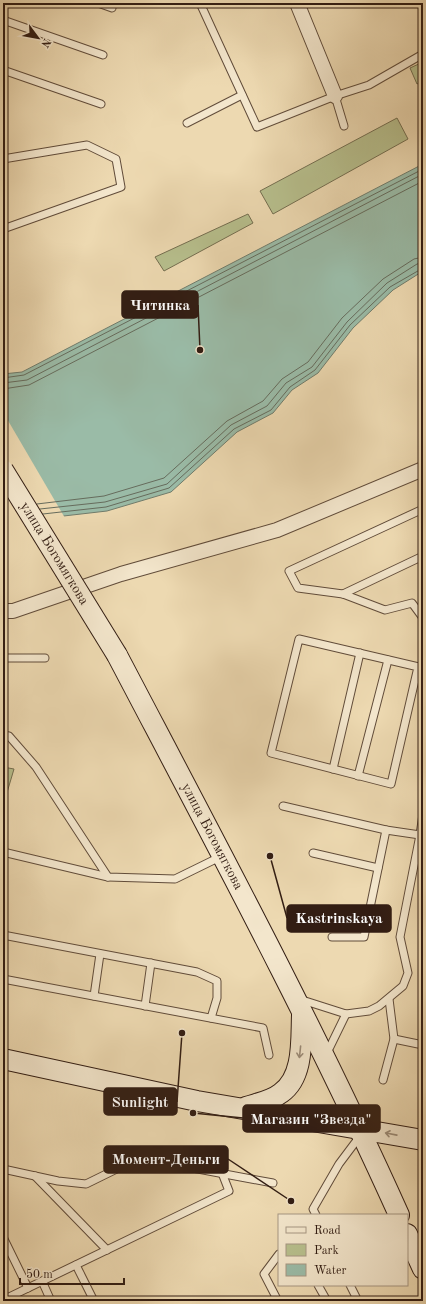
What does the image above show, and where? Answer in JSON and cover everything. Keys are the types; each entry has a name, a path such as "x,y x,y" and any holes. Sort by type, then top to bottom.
{"main road":[{"name":"улица Богомягкова","path":"3,470 117,655 298,1005 360,1131 399,1214"},
{"path":"244,1108 270,1100 282,1093 290,1084 298,1067 298,1005"},
{"path":"3,1059 197,1101 244,1108 360,1131 423,1140"},
{"path":"408,1236 423,1269"}],"street":[{"path":"297,3 334,96"},
{"path":"3,611 13,611 121,574 277,530 423,469"}],"lane":[{"path":"98,3 112,8"},
{"path":"200,3 257,126 334,96 369,85 423,54"},
{"path":"3,20 103,55"},
{"path":"3,70 101,104"},
{"path":"187,123 242,95"},
{"path":"334,96 344,126"},
{"path":"3,159 87,145 116,159 121,187 3,229"},
{"path":"423,509 289,570 298,588 343,594 385,610 412,603 423,618"},
{"path":"343,594 423,556"},
{"path":"299,639 388,660 421,668 391,784 271,753 299,639"},
{"path":"333,769 360,653"},
{"path":"3,658 45,658"},
{"path":"358,776 388,660"},
{"path":"3,735 9,736 36,767 108,877"},
{"path":"283,806 386,830 420,835"},
{"path":"298,1005 346,1014 369,1011 389,999 403,986 408,973 400,937 423,814"},
{"path":"332,938 364,937 386,830"},
{"path":"3,852 108,877 175,879 222,856"},
{"path":"314,853 378,868"},
{"path":"3,935 197,972 217,981 217,998 210,1018"},
{"path":"94,996 100,954"},
{"path":"144,1006 151,963"},
{"path":"3,979 263,1028 269,1055"},
{"path":"383,1080 394,1039 389,999"},
{"path":"325,1059 346,1014"},
{"path":"394,1039 423,1045"},
{"path":"314,1213 339,1164 360,1131"},
{"path":"3,1169 58,1181 86,1184 139,1158 272,1183"},
{"path":"3,1300 229,1191 222,1173"},
{"path":"35,1176 107,1250"},
{"path":"3,1237 28,1288"},
{"path":"277,1258 264,1274 278,1301"},
{"path":"76,1264 94,1301"},
{"path":"42,1281 51,1301"},
{"path":"319,1286 327,1301"},
{"path":"350,1286 358,1301"}],"green space":[{"path":"423,62 423,81 417,84 410,68"},
{"path":"397,118 408,139 273,214 260,191"},
{"path":"248,214 253,223 164,271 155,257"},
{"path":"3,767 14,769 3,806"}],"water":[{"path":"423,164 423,271 393,290 353,328 318,373 292,390 273,413 237,432 171,492 107,511 3,523 3,374 22,372"}],"pier":[{"path":"3,412 65,518 4,525"}],"place":[{"name":"Читинка","path":"200,350"},
{"name":"Kastrinskaya","path":"270,856"},
{"name":"Sunlight","path":"182,1033"},
{"name":"Магазин \"Звезда\"","path":"193,1113"},
{"name":"Момент-Деньги","path":"291,1201"}]}
